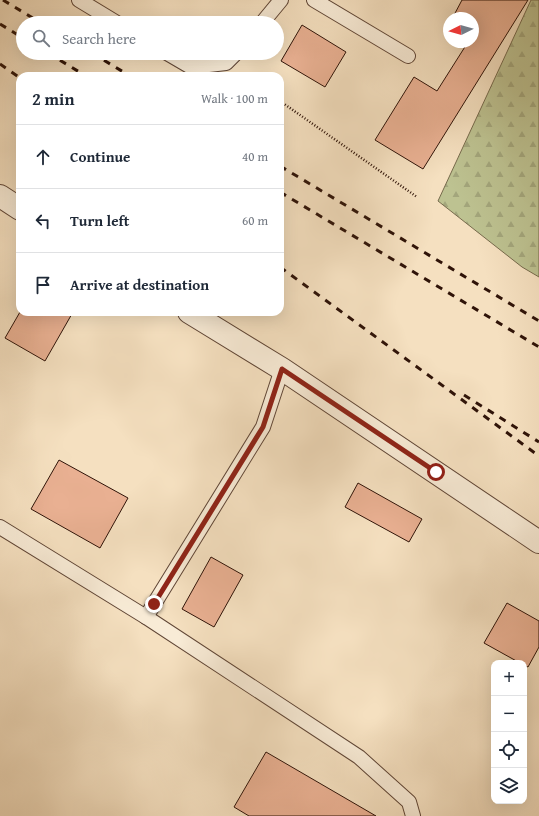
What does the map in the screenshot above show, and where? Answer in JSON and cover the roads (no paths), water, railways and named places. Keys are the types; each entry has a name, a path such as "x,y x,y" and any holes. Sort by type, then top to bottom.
{"street":[{"path":"0,196 16,206"},
{"path":"196,316 282,369 539,542"}],"lane":[{"path":"79,0 106,16"},
{"path":"267,16 280,0"},
{"path":"314,0 408,56"},
{"path":"179,60 191,67 226,63 229,60"},
{"path":"146,617 263,427 282,369"},
{"path":"0,527 146,617 359,757 409,802 413,816"}],"railway":[{"path":"3,0 29,16"},
{"path":"0,24 16,34"},
{"path":"60,60 79,72"},
{"path":"104,60 123,72"},
{"path":"0,64 16,75"},
{"path":"284,168 539,321"},
{"path":"284,194 539,347"},
{"path":"284,270 539,456"},
{"path":"464,395 539,442"}]}
